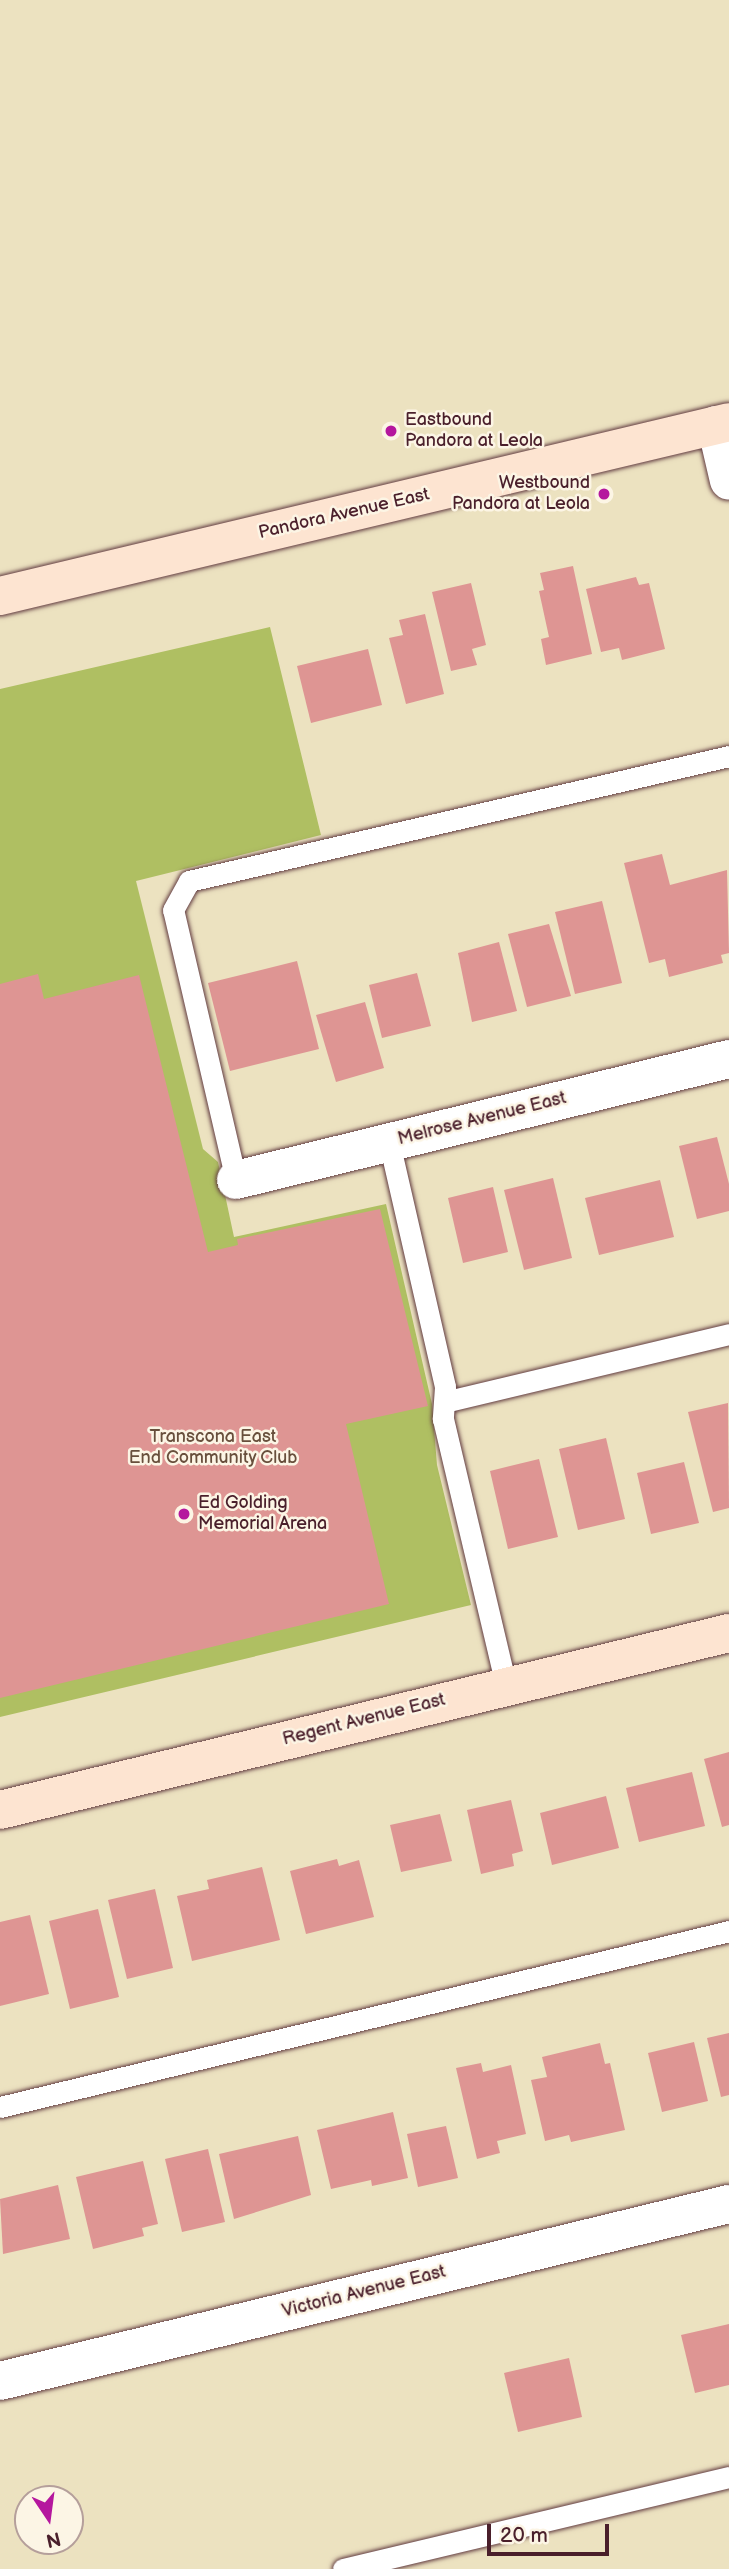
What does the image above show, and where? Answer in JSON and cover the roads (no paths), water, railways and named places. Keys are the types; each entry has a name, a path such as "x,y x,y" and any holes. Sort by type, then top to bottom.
{"street":[{"path":"722,424 729,481"},
{"name":"Pandora Avenue East","path":"0,596 722,424"},
{"name":"Melrose Avenue East","path":"236,1180 729,1059"},
{"name":"Regent Avenue East","path":"0,1810 729,1633"},
{"name":"Victoria Avenue East","path":"0,2381 729,2204"}],"lane":[{"path":"236,1180 173,910 189,881 729,756"},
{"path":"389,1142 448,1401 443,1419 506,1685"},
{"path":"448,1401 729,1334"},
{"path":"0,2107 729,1930"},
{"path":"343,2569 729,2477"}],"place":[{"name":"Eastbound Pandora at Leola","path":"391,431"},
{"name":"Westbound Pandora at Leola","path":"604,494"},
{"name":"Ed Golding Memorial Arena","path":"184,1514"}],"park label":[{"name":"Transcona East End Community Club","path":"213,1448"}]}
